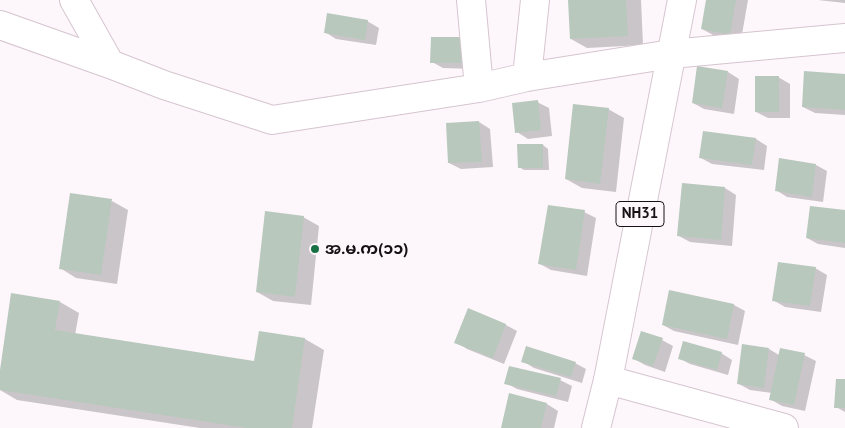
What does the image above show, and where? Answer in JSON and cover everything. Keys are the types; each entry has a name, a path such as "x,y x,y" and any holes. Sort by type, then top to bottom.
{"main road":[{"path":"74,0 110,64"},
{"path":"472,0 480,88"},
{"path":"528,77 535,0"},
{"name":"NH31","path":"596,428 608,380 682,0"},
{"path":"0,25 164,85 272,120 480,88 528,77 671,54 845,38"},
{"path":"608,380 784,428"}],"building":[{"path":"568,0 626,0 628,36 570,39"},
{"path":"706,0 736,0 730,35 701,29"},
{"path":"327,13 368,20 365,40 324,33"},
{"path":"431,37 463,37 462,63 430,63"},
{"path":"697,66 728,71 722,108 692,103"},
{"path":"804,71 845,74 845,110 802,107"},
{"path":"755,76 779,76 779,112 755,112"},
{"path":"538,100 541,130 515,133 512,103"},
{"path":"573,104 609,108 600,184 565,179"},
{"path":"479,121 482,162 448,163 446,123"},
{"path":"703,131 756,138 752,165 699,158"},
{"path":"517,144 543,144 543,168 518,168"},
{"path":"779,158 816,164 812,197 775,191"},
{"path":"682,183 725,187 721,240 677,236"},
{"path":"70,193 112,199 101,275 59,269"},
{"path":"548,205 585,210 576,270 538,264"},
{"path":"810,206 845,210 845,243 806,238"},
{"path":"265,211 304,216 295,297 256,292"},
{"path":"778,262 816,267 810,306 772,301"},
{"path":"669,290 734,304 727,339 662,325"},
{"path":"11,293 60,301 55,330 254,361 259,331 305,338 292,428 247,428 0,390 0,370"},
{"path":"468,308 506,324 493,358 454,343"},
{"path":"641,331 663,338 653,366 632,359"},
{"path":"683,341 722,352 717,370 678,359"},
{"path":"742,344 769,348 764,388 737,384"},
{"path":"526,346 576,362 571,377 521,362"},
{"path":"780,348 805,353 794,405 769,400"},
{"path":"509,366 561,378 556,396 504,384"},
{"path":"836,379 845,379 845,408 834,408"},
{"path":"509,393 547,403 541,428 501,428"}],"place":[{"name":"အ.မ.က(၁၁)","path":"315,249"}]}
